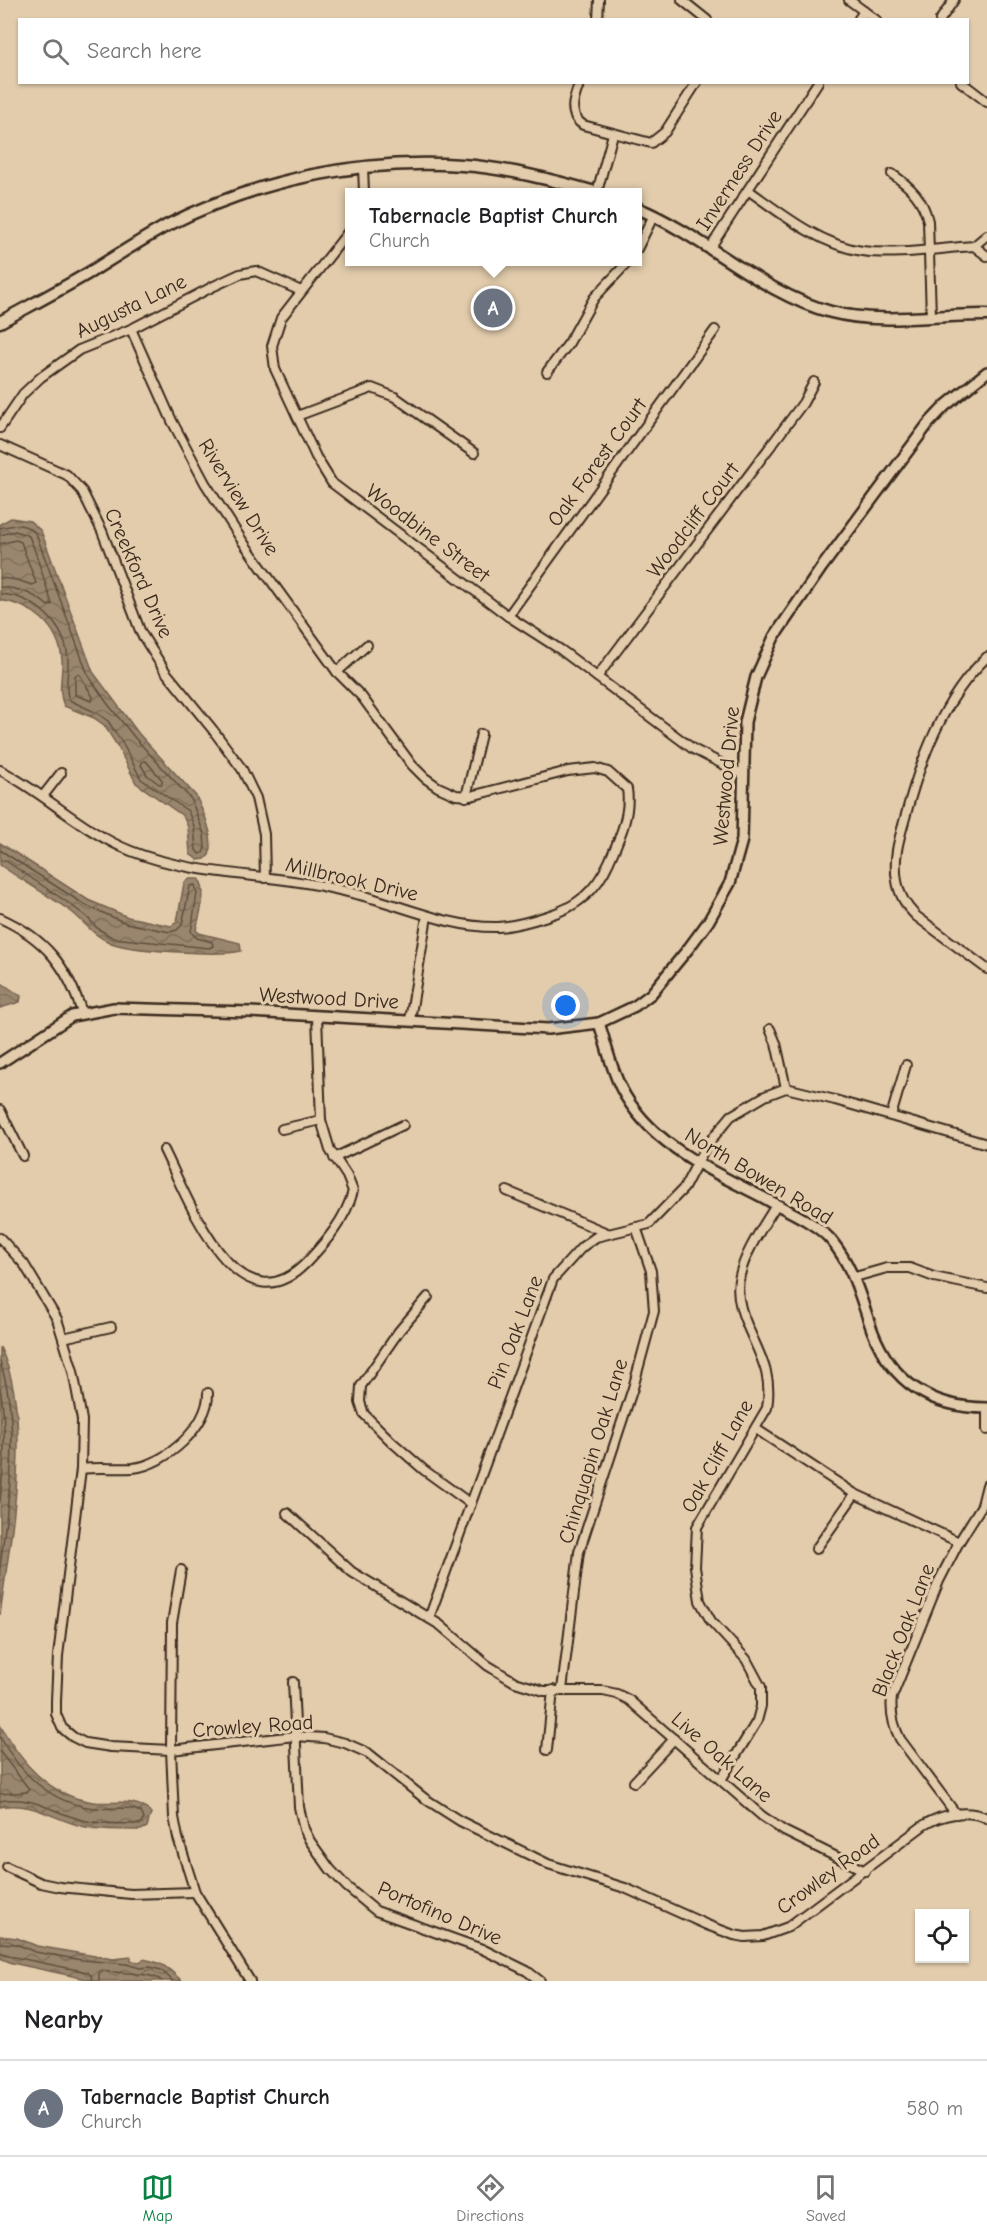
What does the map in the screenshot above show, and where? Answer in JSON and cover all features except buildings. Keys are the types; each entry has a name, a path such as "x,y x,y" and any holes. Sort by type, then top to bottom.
{"main road":[{"path":"0,322 89,273 166,226 223,201 274,184 321,173 363,167 426,163 464,165 516,172 580,188"},
{"path":"642,210 710,248 773,288 802,302 832,312 859,317 887,318 987,315"}],"street":[{"path":"598,18 599,0"},
{"path":"682,0 704,18"},
{"path":"849,0 873,18"},
{"path":"941,18 954,0"},
{"path":"859,18 864,11"},
{"path":"579,84 572,108 576,121 613,134 651,143 665,132 696,84"},
{"name":"Inverness Drive","path":"710,248 817,84"},
{"path":"964,84 987,102"},
{"path":"597,188 613,134"},
{"path":"363,167 364,188"},
{"path":"892,174 916,194 925,207 928,221 931,316"},
{"path":"748,190 795,222 836,244 862,251 974,246 987,235"},
{"path":"642,239 654,215"},
{"name":"Woodbine Street","path":"345,236 281,318 272,346 275,369 316,457 332,483 508,616 561,650 693,749 744,775"},
{"path":"974,246 987,256"},
{"path":"548,372 569,343 594,298 623,266"},
{"name":"Augusta Lane","path":"0,428 23,394 41,377 79,350 131,329 240,274 256,271 301,291"},
{"name":"Riverview Drive","path":"131,329 172,420 205,483 243,542 337,672 362,697 412,765 438,787 466,796"},
{"name":"Oak Forest Court","path":"508,616 715,330"},
{"name":"Westwood Drive","path":"0,1063 72,1016 114,1008 250,1012 548,1029 599,1023 635,1006 650,995 708,922 730,883 742,840 746,714 756,677 774,637 822,567 915,441 945,406 987,372"},
{"name":"Woodcliff Court","path":"597,677 803,403 814,381"},
{"path":"297,416 372,388 395,397 474,453"},
{"name":"Creekford Drive","path":"0,446 67,476 82,491 102,531 141,633 165,671 242,769 256,798 264,834 265,878"},
{"path":"337,672 367,645"},
{"path":"986,965 916,916 907,906 897,883 895,868 897,847 917,774 949,707 963,684 987,657"},
{"path":"466,796 481,734"},
{"name":"Millbrook Drive","path":"0,770 23,782 92,831 132,851 174,864 331,888 427,916 461,923 501,927 562,911 589,894 605,872 622,834 629,800 627,789 620,781 608,772 589,768 466,796"},
{"path":"43,796 61,773"},
{"path":"410,1020 427,916"},
{"path":"0,918 37,939 54,957 63,968 82,1013"},
{"path":"164,1150 206,1233 219,1252 243,1276 254,1281 272,1284 294,1275 343,1217 354,1191 334,1158 321,1120 317,1017"},
{"name":"North Bowen Road","path":"599,1023 620,1087 636,1111 661,1137 697,1162 776,1205 818,1230 830,1240 855,1277 882,1352 907,1382 947,1405 987,1408"},
{"path":"770,1029 776,1043 786,1088 987,1144"},
{"path":"891,1116 906,1065"},
{"name":"Pin Oak Lane","path":"429,1618 553,1279 582,1247 596,1237 649,1224 684,1188 706,1146 731,1116 765,1096 786,1088"},
{"path":"0,1110 23,1156"},
{"path":"282,1129 321,1120"},
{"path":"334,1158 403,1125"},
{"path":"507,1191 607,1233"},
{"name":"Oak Cliff Lane","path":"721,1780 757,1721 761,1706 761,1687 746,1659 711,1621 700,1601 695,1567 698,1527 767,1408 769,1393 766,1372 738,1295 739,1276 746,1256 776,1205"},
{"name":"Chinquapin Oak Lane","path":"558,1690 579,1552 633,1388 654,1311 651,1271 636,1227"},
{"name":"Crowley Road","path":"0,1238 24,1264 57,1319 73,1371 82,1420 81,1469 58,1656 56,1714 62,1728 73,1737 92,1745 171,1750 295,1736 324,1738 345,1743 368,1753 424,1798 460,1821 548,1864 625,1888 707,1925 745,1937 763,1936 780,1931 935,1818 956,1814 979,1815 987,1818"},
{"path":"855,1277 887,1268 910,1268 944,1279 987,1288"},
{"path":"428,1297 399,1331 361,1386 360,1402 364,1414 392,1442 423,1470 471,1504"},
{"path":"63,1338 111,1326"},
{"path":"81,1469 134,1468 151,1463 167,1454 182,1443 206,1412 209,1405 208,1394"},
{"path":"987,1408 987,1430"},
{"path":"756,1428 855,1494 959,1542"},
{"name":"Black Oak Lane","path":"956,1814 900,1739 895,1729 891,1709 892,1697 939,1581 982,1505 987,1485"},
{"path":"816,1549 855,1494"},
{"name":"Live Oak Lane","path":"287,1513 352,1572 429,1618 487,1665 515,1682 544,1691 603,1691 617,1694 640,1708 741,1799 784,1831 865,1871"},
{"path":"181,1570 172,1623 171,1750 174,1817 178,1838 195,1892 250,1981"},
{"name":"Portofino Drive","path":"293,1682 299,1807 304,1829 317,1853 347,1887 376,1911 482,1949 527,1971 540,1981"},
{"path":"547,1750 558,1690"},
{"path":"634,1782 674,1739"},
{"path":"7,1867 41,1883 60,1887 131,1894 195,1892"}],"water":[{"path":"11,518 30,521 41,531 93,672 139,734 196,796 210,833 211,848 205,859 198,860 190,854 188,827 183,816 136,783 104,725 94,718 64,706 61,694 60,648 50,627 33,612 0,600 0,524"},
{"path":"0,843 88,900 128,917 171,926 177,922 184,883 188,879 199,879 202,884 203,897 196,930 199,933 240,943 241,951 174,952 134,948 109,942 94,933 73,913 0,865"},
{"path":"0,982 21,996 20,1002 0,1008"},
{"path":"0,1347 10,1376 16,1408 18,1443 14,1515 0,1615"},
{"path":"0,1725 17,1752 49,1785 62,1793 93,1802 124,1802 145,1808 151,1813 147,1827 141,1830 96,1829 70,1823 32,1808 0,1807"},
{"path":"0,1936 17,1938 37,1946 113,1959 131,1957 131,1961 141,1962 143,1959 156,1962 165,1966 182,1981 96,1981 12,1963 0,1958"}],"place":[{"name":"Tabernacle Baptist Church","path":"493,308"}]}
